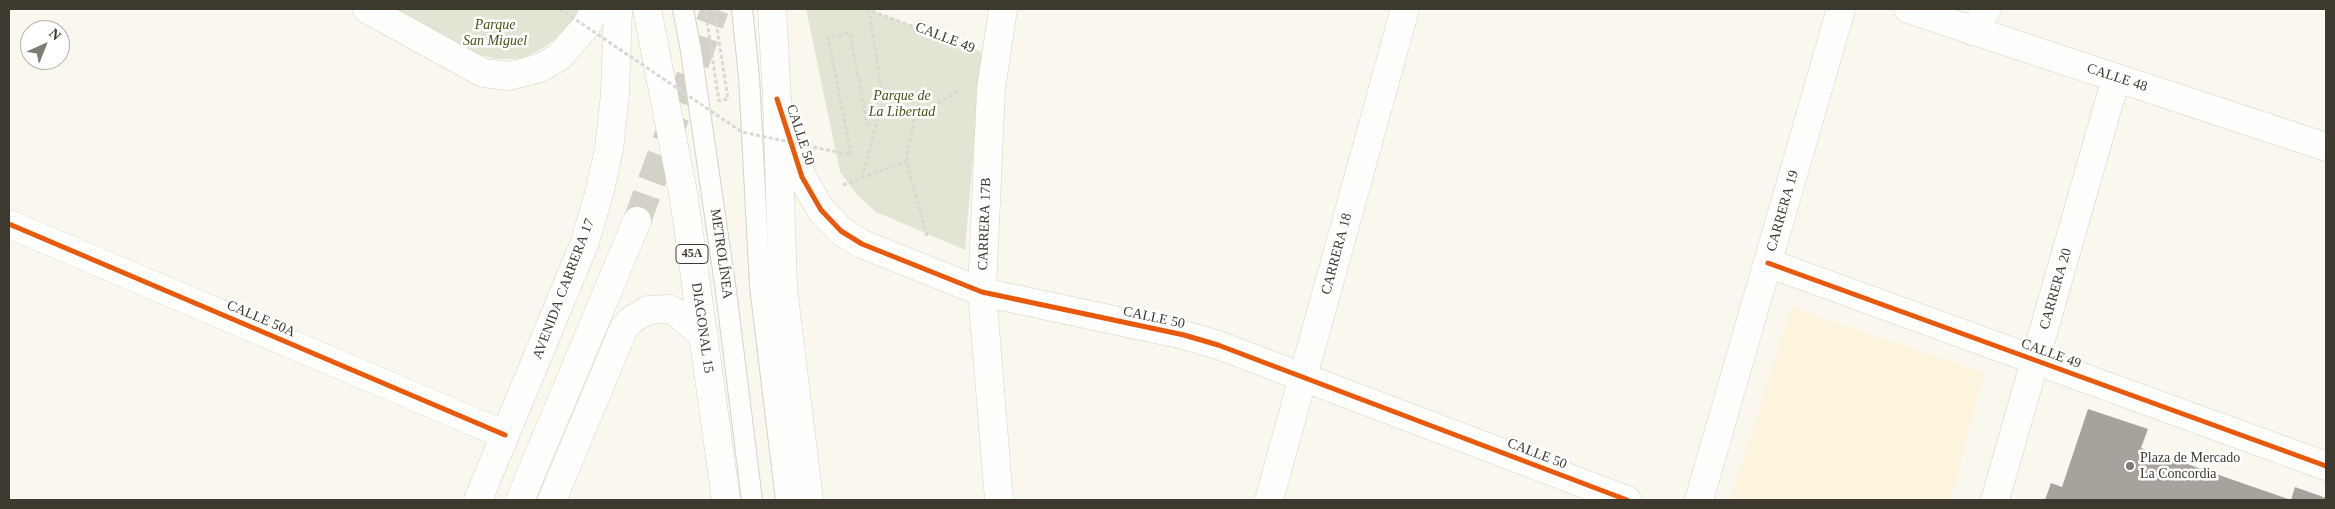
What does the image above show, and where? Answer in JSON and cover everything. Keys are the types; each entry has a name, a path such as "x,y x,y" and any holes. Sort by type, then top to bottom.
{"street":[{"path":"367,9 483,73 509,76 540,68 558,57 587,25 595,9"},
{"name":"AVENIDA CARRERA 17","path":"478,500 585,242 600,190 610,149 615,94 618,9"},
{"name":"DIAGONAL 15","path":"647,9 684,198 726,500"},
{"path":"772,9 783,288 809,500"},
{"name":"CARRERA 17B","path":"999,500 982,292 991,90 1003,9"},
{"name":"CARRERA 18","path":"1269,500 1405,9"},
{"name":"CARRERA 19","path":"1699,500 1841,9"},
{"name":"CALLE 48","path":"1908,9 1979,20 2116,78 2326,147"},
{"name":"CARRERA 20","path":"1995,500 2116,78"},
{"name":"CALLE 50","path":"777,99 802,177 821,210 841,231 862,244 982,292 1184,335 1218,345 1627,500"},
{"path":"520,500 637,221"},
{"name":"CALLE 50A","path":"9,224 505,436"},
{"name":"CALLE 49","path":"1768,263 2326,466"},
{"path":"552,500 624,328 631,320 648,310 668,309 676,312 704,336"}],"lane":[{"name":"METROLÍNEA","path":"682,9 707,155 752,500"},
{"path":"742,9 749,77 760,286 786,500"}],"path":[{"path":"560,9 742,132 851,155 828,37 850,32 868,128"},
{"path":"705,9 719,101 728,100 714,9"},
{"path":"862,178 883,99 868,9"},
{"path":"938,275 906,162 915,116 995,64"},
{"path":"883,99 915,116"},
{"path":"840,186 906,162"}],"shaded area":[{"path":"1792,307 1984,373 1950,500 1730,500"}],"green space":[{"name":"Parque San Miguel","path":"393,9 579,9 565,32 543,48 522,59 495,59 474,53"},
{"name":"Parque de La Libertad","path":"806,9 866,9 982,52 965,250 876,212 856,194 840,172"}],"building":[{"name":"Plaza de Mercado La Concordia","path":"2088,409 2148,429 2141,448 2291,500 2045,500 2051,483 2062,487"},
{"path":"2295,487 2326,498 2326,500 2291,500"}],"tunnel":[{"path":"637,221 715,9"}],"cycle path":[{"path":"777,99 802,177 821,210 841,231 862,244 982,292 1184,335 1218,345 1627,500"},
{"path":"9,224 505,435"},
{"path":"1768,263 2326,466"}],"place":[{"name":"Plaza de Mercado La Concordia","path":"2130,466"}]}
